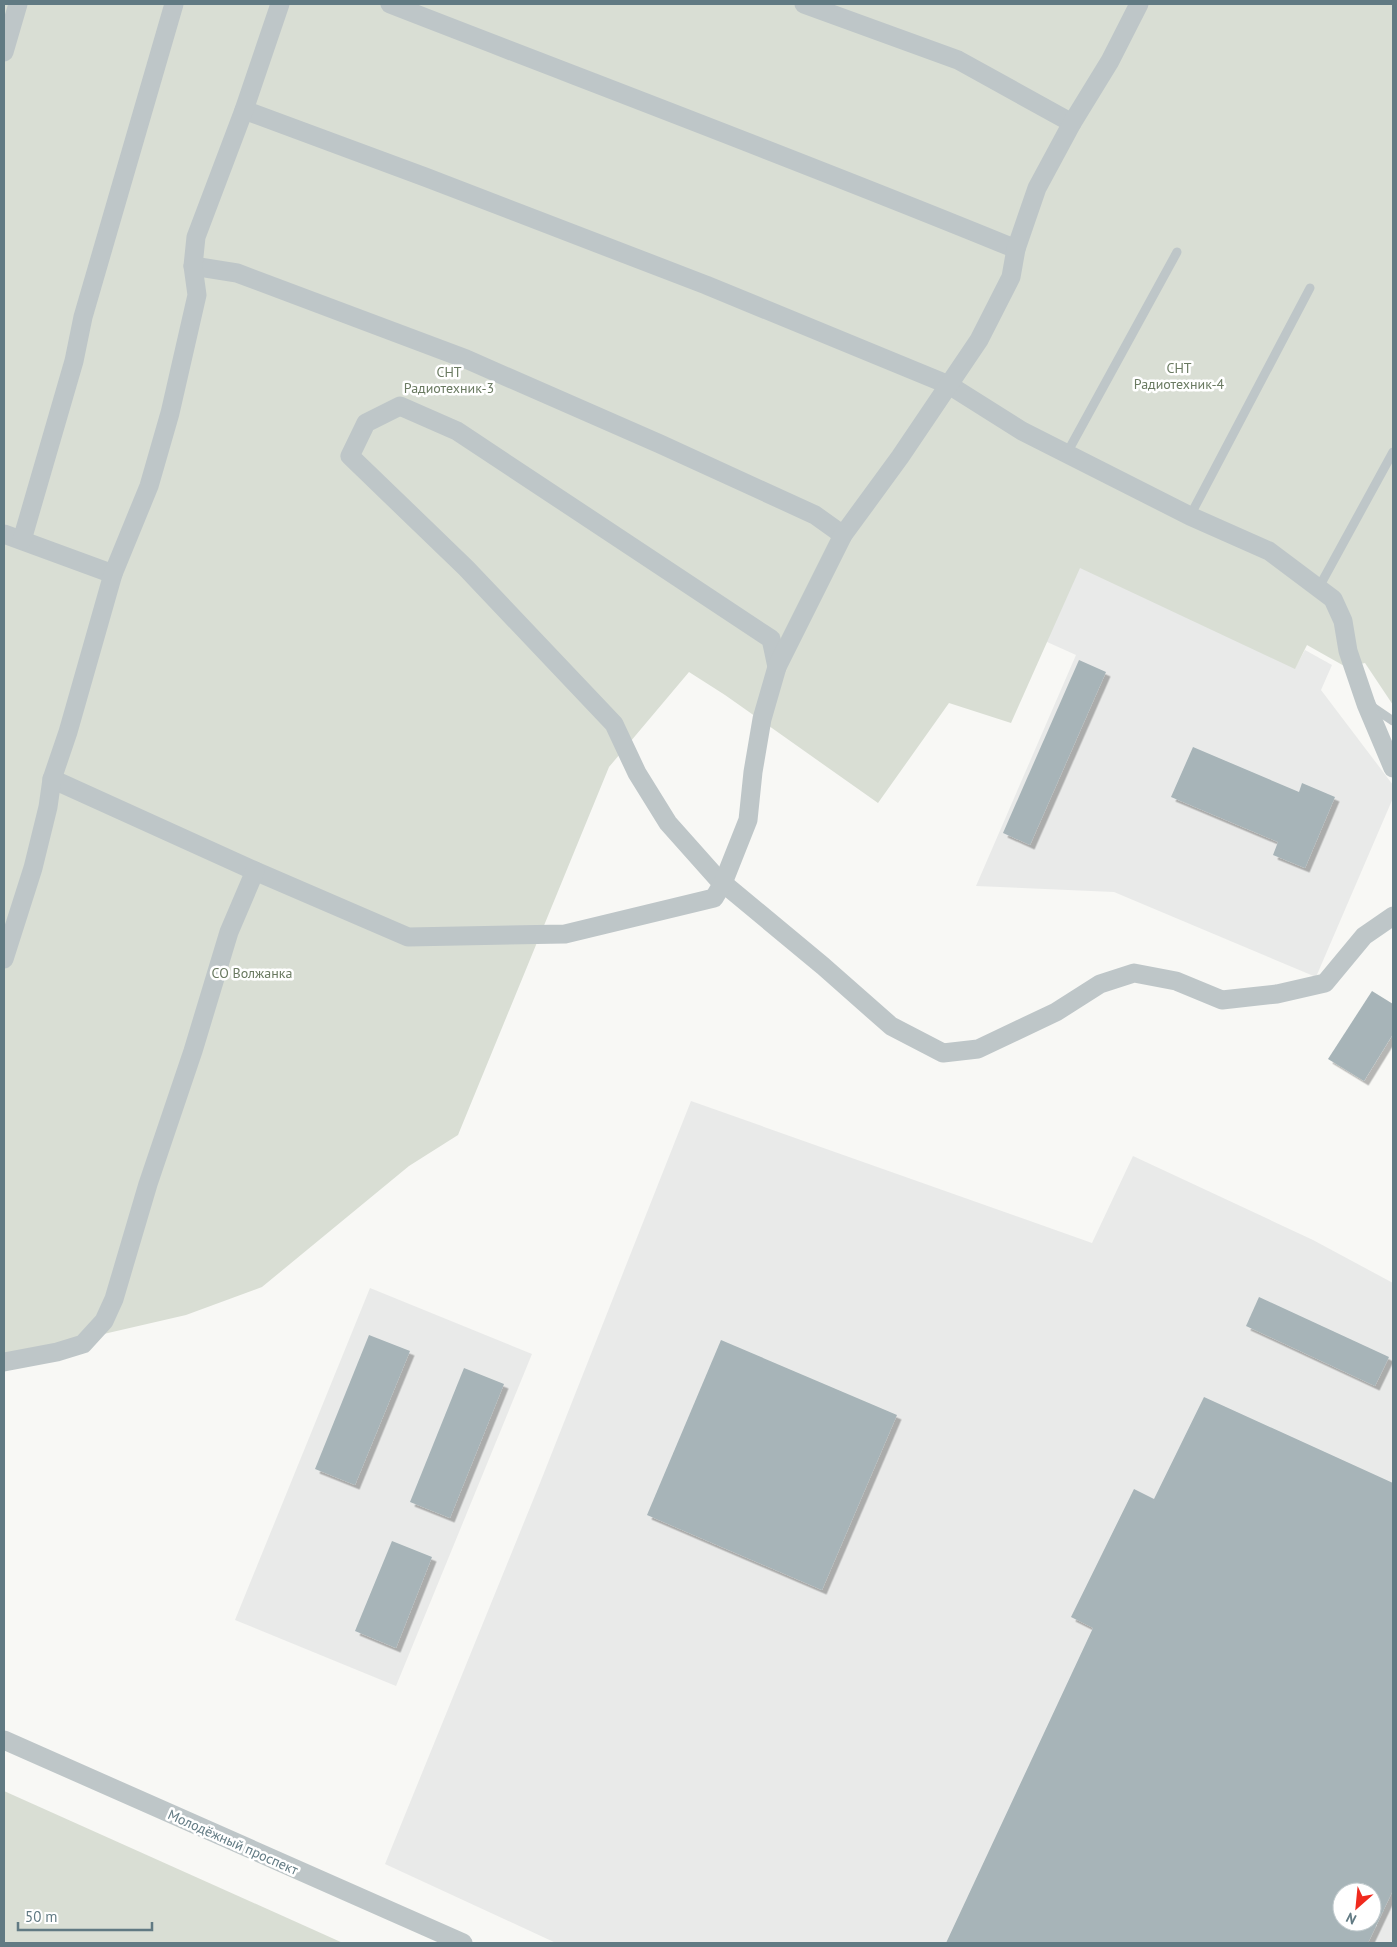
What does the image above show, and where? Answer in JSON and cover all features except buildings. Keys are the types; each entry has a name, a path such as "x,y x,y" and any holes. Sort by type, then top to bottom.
{"street":[{"path":"4,52 18,4"},
{"path":"22,540 74,361 83,317 174,4"},
{"path":"4,959 33,868 48,807 52,779 68,732 113,574 149,486 170,413 197,295 193,266 196,237 244,110 280,4"},
{"path":"390,4 684,119 861,185 1016,249"},
{"path":"804,4 958,60 1072,123"},
{"path":"52,779 255,871 408,937 564,934 714,898 724,883 748,820 753,772 762,720 777,667 843,535 900,457 979,340 1011,277 1016,249 1037,188 1072,123 1110,61 1135,5"},
{"path":"244,110 706,285 949,385 1022,430 1190,516 1269,551 1333,599 1343,621 1348,651 1366,704 1393,768"},
{"path":"193,266 237,273 466,358 815,515 843,535"},
{"path":"777,667 771,639 457,431 400,406 366,423 350,456 466,568 614,724 637,773 668,823 724,883 891,1026 943,1052 978,1049 1056,1012 1100,984 1134,973 1176,981 1222,1000 1277,994 1325,983 1364,936 1393,916"},
{"path":"4,534 113,574"},
{"path":"4,1362 57,1352 83,1344 104,1321 114,1299 148,1184 229,932 255,871"},
{"name":"Молодёжный проспект","path":"4,1740 463,1943"}],"lane":[{"path":"1067,453 1177,252"},
{"path":"1190,516 1310,288"},
{"path":"1318,588 1393,452"},
{"path":"1366,704 1393,721"}],"shaded area":[{"path":"1027,542 1295,668 1305,650 1332,665 1321,690 1393,785 1393,798 1316,977 1114,892 976,886 1076,655 994,618"},
{"path":"691,1101 1092,1243 1133,1156 1313,1240 1393,1283 1393,1943 556,1943 385,1864 540,1483"},
{"path":"370,1288 532,1354 396,1686 235,1620"}],"green space":[{"path":"4,4 1393,4 1393,705 1365,663 1346,667 1307,645 1295,669 1080,568 1011,723 949,703 878,803 725,695 689,672 609,767 458,1135 409,1166 262,1287 186,1315 4,1357"},
{"path":"4,1791 343,1943 4,1943"}],"park label":[{"name":"СНТ Радиотехник-4","path":"1179,376"},
{"name":"СНТ Радиотехник-3","path":"449,380"},
{"name":"СО Волжанка","path":"252,973"}]}
